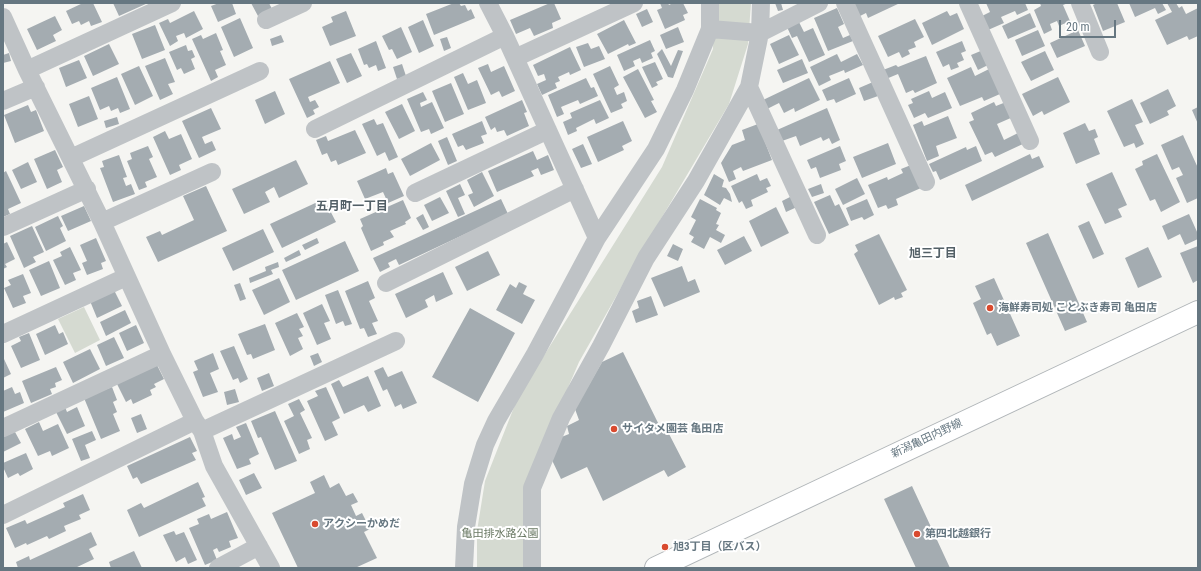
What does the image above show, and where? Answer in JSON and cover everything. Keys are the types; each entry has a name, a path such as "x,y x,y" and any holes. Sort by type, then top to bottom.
{"main road":[{"name":"新潟亀田内野線","path":"656,568 1198,312"}],"street":[{"path":"27,70 172,3"},
{"path":"266,20 302,3"},
{"path":"488,3 505,36 598,238"},
{"path":"515,58 634,3"},
{"path":"464,568 466,527 473,484 485,445 496,421 535,354 598,238 656,149 685,90 710,29 710,3"},
{"path":"532,568 532,488 561,418 602,346 646,258 696,181 749,87 760,33 761,3"},
{"path":"710,29 760,33 819,3"},
{"path":"845,3 926,182"},
{"path":"968,3 1030,141"},
{"path":"1080,3 1100,52"},
{"path":"3,18 27,70 87,189 162,354 199,426 214,466 271,568"},
{"path":"315,129 505,36"},
{"path":"71,158 260,71"},
{"path":"3,101 36,87"},
{"path":"749,87 817,235"},
{"path":"415,193 548,130"},
{"path":"102,222 212,172"},
{"path":"3,227 87,189"},
{"path":"386,283 575,190"},
{"path":"3,334 126,277"},
{"path":"3,515 199,426 396,341"},
{"path":"3,428 162,354"},
{"path":"218,568 259,546"}],"green space":[{"name":"亀田排水路公園","path":"714,3 751,3 748,44 729,104 639,256 579,362 525,488 523,568 477,568 477,531 485,481 518,397 662,167 713,49"},
{"path":"84,307 100,340 75,353 58,319"}],"building":[{"path":"83,3 93,3 102,22 91,26 89,21 81,25 79,21 72,24 66,11"},
{"path":"113,3 148,3 119,16"},
{"path":"219,3 232,3 236,14 218,22 211,6"},
{"path":"251,3 269,3 272,9 258,16"},
{"path":"454,3 459,3 461,6 465,5 468,11 471,9 475,18 434,35 426,14"},
{"path":"550,3 554,3 561,19 552,23 553,28 534,36 530,28 516,34 510,20"},
{"path":"660,3 668,3 669,5 673,3 683,3 688,13 683,15 685,20 665,29 657,10 662,8"},
{"path":"775,3 781,3 783,10 778,11"},
{"path":"854,3 900,3 868,18 866,13 860,16"},
{"path":"986,3 1025,3 1028,10 1017,15 1015,11 1001,17 1004,23 988,30 982,16 990,12"},
{"path":"1040,3 1068,3 1063,5 1070,21 1059,26 1057,21 1050,24 1052,30 1044,34 1034,10 1041,6"},
{"path":"1097,3 1117,3 1125,22 1103,31 1093,5"},
{"path":"1129,3 1162,3 1166,10 1158,14 1155,8 1135,17"},
{"path":"1167,3 1176,3 1179,8 1182,6 1186,14 1198,8 1198,36 1189,40 1187,36 1167,45 1155,20 1172,12"},
{"path":"837,8 844,24 838,27 843,38 850,35 853,41 828,51 814,18"},
{"path":"647,9 653,22 642,27 636,14"},
{"path":"194,11 203,29 186,38 184,33 176,36 178,41 170,46 159,23 168,19 170,23"},
{"path":"346,11 356,36 330,46 322,27 333,22 331,17"},
{"path":"947,11 950,16 957,13 964,29 932,45 922,23"},
{"path":"1030,13 1036,27 1008,39 1002,26"},
{"path":"55,16 62,30 53,35 56,41 37,50 27,29"},
{"path":"240,18 253,48 234,57 221,27"},
{"path":"915,19 924,37 914,42 916,47 908,50 910,54 902,58 899,52 888,57 878,36"},
{"path":"423,20 434,46 419,53 408,27"},
{"path":"624,20 636,43 629,46 628,44 608,54 597,34"},
{"path":"799,22 804,32 813,28 825,55 809,62 797,36 792,38 787,27"},
{"path":"155,25 165,50 142,59 132,34"},
{"path":"401,27 412,52 397,59 392,49 389,50 382,36"},
{"path":"678,27 684,42 666,49 660,35"},
{"path":"1038,30 1045,46 1022,56 1015,40"},
{"path":"1078,30 1085,46 1057,58 1050,43"},
{"path":"216,33 223,50 220,51 226,65 215,70 218,77 211,81 192,39 201,35 203,39"},
{"path":"281,35 284,42 272,46 270,39"},
{"path":"789,35 799,55 779,64 770,44"},
{"path":"447,37 451,48 444,51 440,39"},
{"path":"650,40 655,51 651,53 653,58 642,63 640,58 633,61 635,66 624,71 617,55"},
{"path":"376,41 386,68 378,71 376,65 369,68 367,64 364,65 358,49"},
{"path":"962,41 966,51 961,53 964,60 957,63 959,67 951,70 949,64 943,67 936,52"},
{"path":"588,43 591,49 599,46 605,59 584,67 576,47"},
{"path":"109,44 119,64 93,76 84,56"},
{"path":"186,45 188,51 192,50 195,57 191,59 195,69 184,74 181,68 177,70 169,52"},
{"path":"570,47 581,70 570,75 569,72 558,77 560,81 555,83 557,88 542,95 537,84 546,80 544,74 538,76 533,65"},
{"path":"662,49 671,66 678,50 683,51 673,78 668,77 657,54"},
{"path":"983,50 990,64 978,70 971,55"},
{"path":"1045,51 1054,70 1031,81 1021,62"},
{"path":"9,53 11,61 3,63 3,55"},
{"path":"351,53 362,76 347,83 336,59"},
{"path":"837,54 841,62 857,54 863,65 845,73 844,70 829,76 831,80 819,86 810,67"},
{"path":"926,56 937,83 915,93 913,90 906,93 898,74 886,79 883,70 896,65 898,67"},
{"path":"165,58 175,82 168,84 173,94 160,100 145,66"},
{"path":"802,59 808,73 783,83 777,70"},
{"path":"79,60 87,78 66,87 59,68"},
{"path":"330,61 340,83 308,97 310,102 315,100 319,107 313,110 315,114 307,118 289,79"},
{"path":"655,62 663,79 656,82 658,85 652,88 642,67"},
{"path":"402,64 406,76 397,79 393,67"},
{"path":"488,64 491,72 504,66 515,91 502,97 499,91 491,95 478,68"},
{"path":"139,66 153,96 135,105 121,74"},
{"path":"610,66 619,85 614,88 617,95 624,92 627,101 621,104 623,108 611,113 593,74"},
{"path":"971,67 975,76 989,69 1000,94 984,101 982,97 960,106 947,78"},
{"path":"638,69 654,100 651,101 657,112 645,118 623,77"},
{"path":"463,73 468,84 477,80 486,103 468,110 454,77"},
{"path":"117,77 130,109 120,113 118,108 111,111 109,106 100,110 91,88"},
{"path":"1058,77 1070,102 1044,115 1042,111 1033,116 1022,94"},
{"path":"586,78 591,88 594,87 598,96 580,104 578,100 561,107 564,114 557,117 548,95"},
{"path":"809,78 820,100 795,112 794,108 784,113 779,103 767,109 763,100"},
{"path":"849,78 856,94 836,103 834,99 827,101 822,90"},
{"path":"873,82 878,96 864,101 859,88"},
{"path":"451,83 464,114 445,122 432,91"},
{"path":"1168,89 1176,106 1167,111 1169,115 1150,124 1140,103"},
{"path":"275,91 285,114 265,124 255,100"},
{"path":"929,91 932,98 945,92 952,108 928,118 925,113 914,118 908,105 913,103 911,99"},
{"path":"423,92 427,100 420,103 421,107 432,102 444,128 431,134 429,129 421,132 407,99"},
{"path":"89,96 98,119 78,127 69,104"},
{"path":"1132,99 1143,122 1135,125 1144,144 1136,148 1134,143 1124,147 1107,111"},
{"path":"522,100 527,112 524,113 529,126 507,136 504,130 497,132 495,127 491,130 485,117"},
{"path":"600,100 609,118 596,124 594,119 576,128 577,131 568,135 563,122 572,118 570,113"},
{"path":"994,102 996,106 1006,102 1013,117 997,124 1004,140 1020,132 1025,143 995,157 992,152 985,155 969,122 974,120 971,113"},
{"path":"402,104 415,131 399,139 385,112"},
{"path":"28,105 31,112 36,110 44,131 15,143 4,115"},
{"path":"1198,107 1198,124 1192,110"},
{"path":"211,108 221,129 202,137 205,144 212,141 216,150 199,158 182,121"},
{"path":"827,108 840,140 832,144 829,138 823,141 821,137 800,146 796,136 782,141 777,130"},
{"path":"948,116 957,138 936,146 939,156 927,161 913,125 922,121 924,126"},
{"path":"117,117 119,124 106,128 104,121"},
{"path":"374,119 377,125 383,123 398,157 389,161 385,152 377,156 362,124"},
{"path":"482,121 487,134 481,136 484,143 466,150 463,145 458,147 452,134"},
{"path":"623,121 632,141 622,146 624,150 598,162 587,137"},
{"path":"1085,123 1089,131 1095,129 1098,137 1094,139 1100,154 1076,164 1063,133"},
{"path":"758,124 772,160 743,171 741,167 733,171 736,179 729,182 721,163 732,145 745,140 742,130"},
{"path":"355,130 366,153 338,165 336,160 331,162 327,153 322,155 316,140 326,136 328,141"},
{"path":"165,131 169,139 181,134 192,159 179,165 181,170 170,175 153,137"},
{"path":"1183,135 1198,168 1198,198 1187,203 1176,178 1183,175 1179,167 1172,170 1161,145"},
{"path":"447,137 457,161 448,165 438,141"},
{"path":"431,143 440,160 410,176 401,159"},
{"path":"888,143 896,164 862,178 853,157"},
{"path":"583,144 592,164 581,168 572,149"},
{"path":"148,146 153,157 149,159 157,177 145,182 147,187 139,190 127,161 132,159 130,153"},
{"path":"840,146 846,161 839,164 841,170 820,178 816,167 811,169 807,160"},
{"path":"976,146 982,161 940,180 936,171 933,172 929,164 966,147 967,150"},
{"path":"55,150 63,167 57,170 62,182 47,189 34,159"},
{"path":"533,151 537,160 548,155 554,170 541,175 538,168 531,171 534,176 497,192 488,171"},
{"path":"1030,154 1032,159 1039,156 1044,167 972,201 965,185"},
{"path":"1157,154 1180,202 1161,212 1155,199 1150,201 1135,169 1143,165 1142,161"},
{"path":"119,155 127,177 123,178 126,186 131,184 135,194 113,202 100,168 104,167 102,161"},
{"path":"296,160 308,184 279,198 274,187 265,192 270,202 244,214 232,189"},
{"path":"28,162 37,182 21,189 12,170"},
{"path":"911,165 921,188 896,199 898,205 888,209 886,205 878,208 868,185 887,177 888,180 903,173 901,169"},
{"path":"386,168 388,174 393,172 404,196 388,203 383,192 365,199 357,181"},
{"path":"6,171 21,203 8,209 10,214 3,217 3,173"},
{"path":"482,172 494,196 474,207 468,195 473,193 467,180"},
{"path":"1112,172 1127,205 1118,209 1122,217 1105,224 1086,184"},
{"path":"714,174 724,180 722,187 726,188 730,194 732,202 724,198 720,205 704,195"},
{"path":"757,174 760,181 767,178 771,186 766,188 768,192 751,200 753,206 746,209 742,201 739,203 731,186"},
{"path":"857,178 865,194 843,205 835,189"},
{"path":"460,184 465,195 458,198 465,214 458,217 446,191"},
{"path":"821,184 824,193 812,197 808,189"},
{"path":"206,186 227,231 158,262 146,237 160,231 162,235 194,220 183,196"},
{"path":"830,195 835,206 839,204 849,225 829,234 814,202"},
{"path":"792,196 797,207 786,212 782,201"},
{"path":"440,197 449,213 432,221 424,205"},
{"path":"324,199 336,222 282,248 270,224"},
{"path":"501,199 508,214 399,265 396,259 388,263 390,267 380,272 373,258"},
{"path":"700,199 717,208 716,210 721,213 716,224 719,225 716,230 725,235 721,243 710,237 704,249 691,242 694,237 689,234 696,220 691,217"},
{"path":"867,199 874,215 864,220 862,217 851,221 846,208"},
{"path":"403,200 411,218 405,222 406,224 390,231 394,237 383,242 384,245 371,251 361,228 363,226 360,219"},
{"path":"84,206 91,221 68,231 61,216"},
{"path":"776,207 789,233 761,247 749,221"},
{"path":"423,214 429,227 423,230 416,218"},
{"path":"1189,214 1198,234 1198,239 1185,245 1180,234 1168,240 1162,226"},
{"path":"58,216 63,226 60,228 66,241 46,251 35,227"},
{"path":"1089,221 1104,254 1093,259 1078,226"},
{"path":"32,226 44,252 33,257 36,262 24,268 10,236"},
{"path":"263,229 274,252 233,271 222,248"},
{"path":"1048,233 1087,322 1065,331 1026,243"},
{"path":"879,234 907,290 901,293 903,297 895,300 894,297 879,305 854,254 858,251 855,245"},
{"path":"744,236 752,251 725,265 717,250"},
{"path":"96,238 106,261 101,263 103,269 87,275 82,263 87,261 80,245"},
{"path":"317,238 319,243 305,250 302,245"},
{"path":"345,241 359,271 296,300 282,270"},
{"path":"7,242 15,259 5,264 7,267 3,269 3,244"},
{"path":"673,244 683,249 678,261 667,256"},
{"path":"1198,246 1198,280 1193,283 1180,253"},
{"path":"70,247 81,270 73,273 76,280 65,285 53,260 62,256 60,252"},
{"path":"1148,247 1162,277 1138,288 1125,258"},
{"path":"299,250 301,255 286,262 284,258"},
{"path":"488,251 500,275 467,291 455,267"},
{"path":"49,261 60,288 41,296 29,270"},
{"path":"278,262 279,267 271,270 273,274 250,283 249,278 266,271 265,267"},
{"path":"682,266 688,282 695,279 700,292 664,307 651,278"},
{"path":"443,272 453,294 436,302 434,295 425,300 428,307 406,318 395,294"},
{"path":"23,274 31,293 23,296 26,303 13,308 4,288 11,285 8,280"},
{"path":"279,278 290,302 264,315 252,290"},
{"path":"994,278 1020,336 997,346 991,333 987,335 973,303 981,299 975,286"},
{"path":"368,281 375,298 369,301 378,321 372,323 377,334 368,337 364,328 360,329 345,291"},
{"path":"519,282 527,286 523,294 535,300 522,324 496,310 510,284 516,288"},
{"path":"240,283 246,299 240,301 234,285"},
{"path":"114,290 122,306 97,318 90,301"},
{"path":"338,290 352,324 345,326 343,321 336,324 325,295"},
{"path":"651,296 658,315 636,323 632,311 639,308 637,301"},
{"path":"322,304 330,321 324,323 331,339 317,345 303,313"},
{"path":"470,308 515,333 478,402 432,377"},
{"path":"125,310 131,323 106,336 100,322"},
{"path":"297,313 304,327 299,329 303,336 298,338 303,349 290,356 275,323"},
{"path":"265,324 275,350 253,359 251,354 247,355 238,334"},
{"path":"55,325 59,334 63,332 68,344 45,355 36,334"},
{"path":"136,325 144,343 127,351 119,333"},
{"path":"29,333 40,360 21,368 11,346 21,341 19,337"},
{"path":"114,337 124,358 106,366 97,345"},
{"path":"234,346 248,379 240,383 238,378 233,380 220,351"},
{"path":"90,349 100,369 73,383 63,362"},
{"name":"サイタメ園芸 亀田店","path":"623,352 663,433 668,432 686,467 668,477 664,470 603,501 587,467 561,479 550,456 559,438 569,434 567,426 579,420 575,409 602,362"},
{"path":"213,353 219,369 210,373 218,392 203,397 193,372 198,370 194,361"},
{"path":"318,353 322,362 314,366 310,356"},
{"path":"4,359 11,374 3,378 3,360"},
{"path":"157,365 164,379 154,384 156,387 150,390 152,395 133,404 131,399 126,402 117,384"},
{"path":"56,367 62,380 55,383 56,387 50,389 52,394 31,403 22,381"},
{"path":"383,367 388,377 402,371 417,403 403,409 401,404 395,407 387,389 383,391 374,371"},
{"path":"269,373 274,386 262,391 257,378"},
{"path":"368,376 381,406 368,412 364,405 344,414 331,384 339,380 343,387"},
{"path":"12,387 15,394 20,392 24,403 3,412 3,391"},
{"path":"112,387 117,400 113,402 117,412 113,414 120,431 101,439 84,398"},
{"path":"326,387 340,418 332,422 338,435 325,441 307,401 318,396 315,391"},
{"path":"235,389 239,402 227,405 224,392"},
{"path":"299,399 305,410 300,413 312,438 307,440 310,449 299,454 284,421 294,416 288,404"},
{"path":"65,407 67,412 77,407 85,426 67,434 56,412"},
{"path":"275,411 297,461 275,470 261,437 258,438 251,421"},
{"path":"141,414 147,429 137,433 131,418"},
{"path":"39,422 43,431 58,424 69,448 52,456 50,451 38,456 25,429"},
{"path":"246,423 259,454 249,459 251,464 237,469 223,438 232,434 234,440 241,437 236,427"},
{"path":"92,431 96,440 85,445 90,458 81,461 72,439"},
{"path":"15,432 21,443 3,452 3,437"},
{"path":"190,437 197,451 192,453 196,460 141,484 137,477 133,479 127,466"},
{"path":"26,453 33,469 20,476 18,473 8,478 3,467 3,463"},
{"path":"254,473 262,488 246,495 239,480"},
{"path":"324,475 330,488 339,483 346,496 353,493 358,502 351,505 356,516 362,513 370,529 364,532 377,558 355,568 298,568 272,513 315,493 310,482"},
{"path":"198,482 205,497 202,498 206,506 139,537 127,510 141,503 144,508"},
{"name":"第四北越銀行","path":"912,486 950,568 916,568 884,499"},
{"path":"83,494 90,510 79,515 81,519 64,526 66,531 49,539 47,536 27,545 26,543 15,548 6,528 25,520 27,524 65,507 63,503"},
{"path":"227,512 238,538 229,541 231,547 219,552 217,548 213,550 217,560 205,565 189,528 199,524 197,519 209,514 211,519"},
{"path":"174,531 176,535 184,532 197,560 188,564 185,557 176,562 163,535"},
{"path":"91,532 97,545 89,549 94,559 75,568 18,568 16,562 29,556 30,560"},
{"path":"134,551 142,568 111,568 109,562"}],"place":[{"name":"海鮮寿司処 ことぶき寿司 亀田店","path":"990,308"},
{"name":"サイタメ園芸 亀田店","path":"614,429"},
{"name":"アクシーかめだ","path":"315,524"},
{"name":"第四北越銀行","path":"917,534"},
{"name":"旭3丁目（区バス）","path":"665,547"}],"district":[{"name":"五月町一丁目","path":"352,207"},
{"name":"旭三丁目","path":"933,254"}]}
